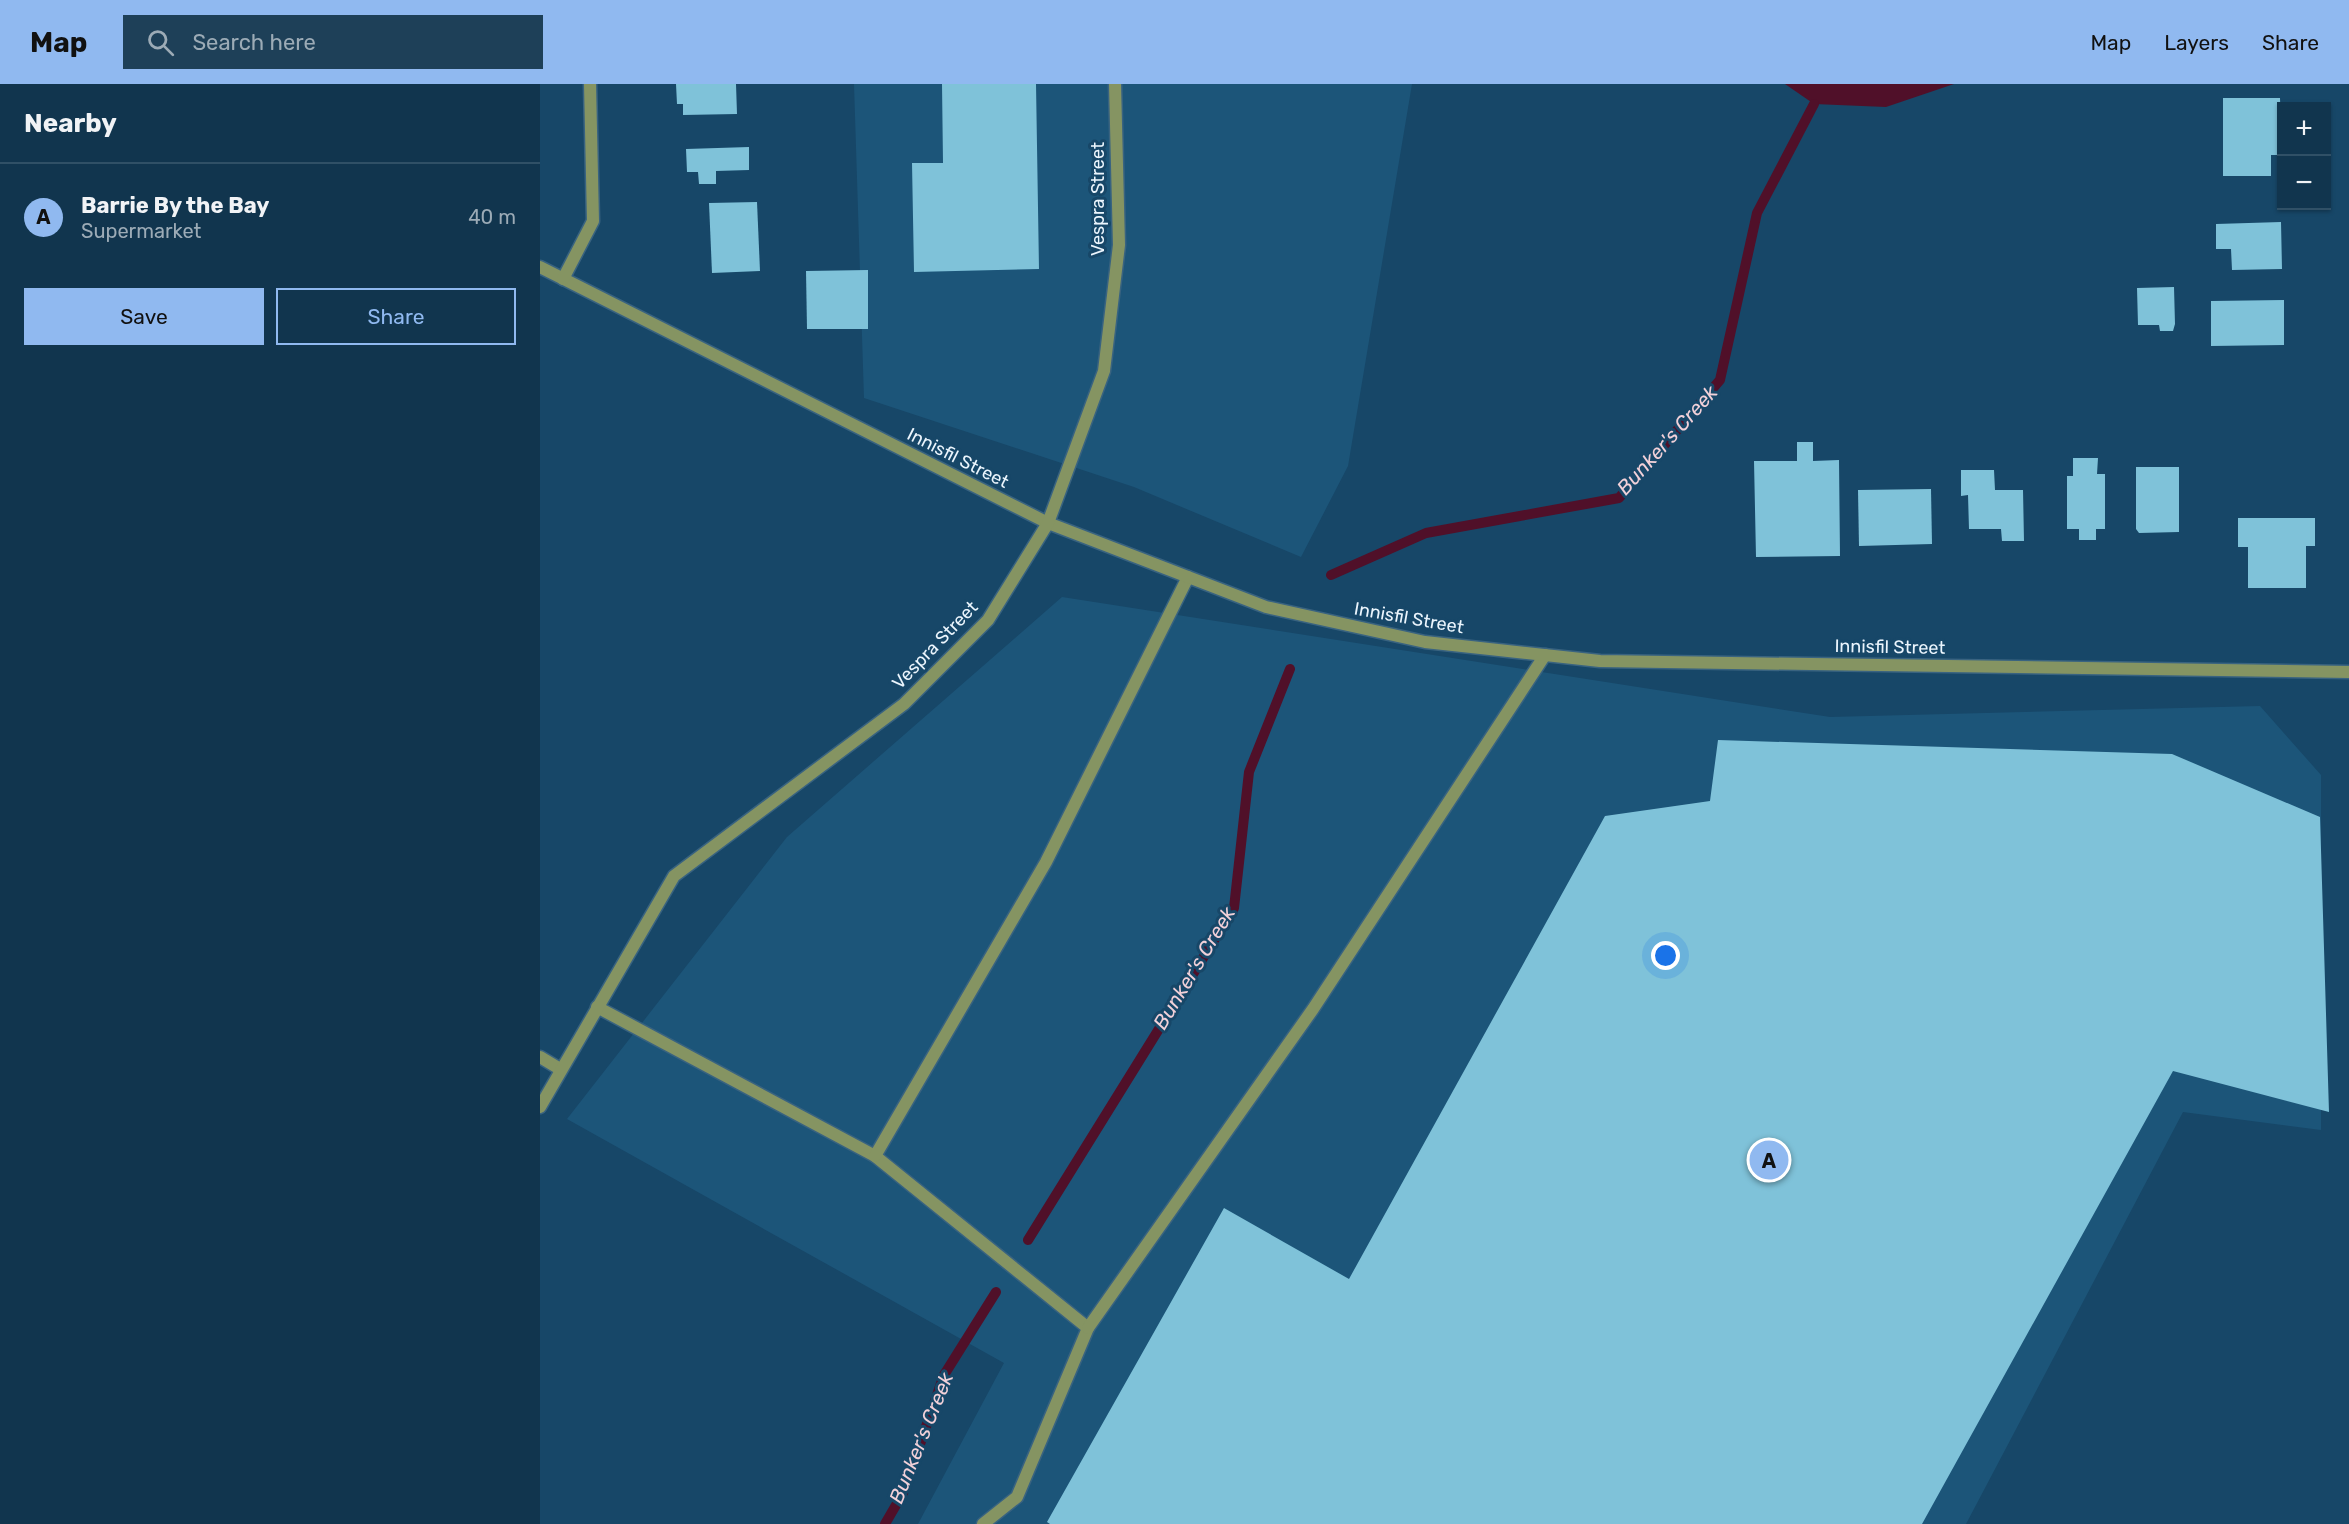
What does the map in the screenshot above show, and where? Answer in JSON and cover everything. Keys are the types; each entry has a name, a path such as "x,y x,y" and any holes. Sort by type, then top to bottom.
{"street":[{"path":"563,279 593,221 590,84"},
{"name":"Vespra Street","path":"540,1107 674,876 904,704 988,621 1048,523 1104,371 1119,245 1116,84"},
{"name":"Innisfil Street","path":"540,267 1048,523 1266,608 1425,642 1600,661 2349,672"},
{"path":"875,1156 1046,862 1188,577"},
{"path":"982,1524 1017,1497 1088,1328 1313,1009 1545,655"},
{"path":"597,1006 875,1156 1088,1328"},
{"path":"540,1057 560,1069"}],"shaded area":[{"path":"854,84 1412,84 1348,466 1301,557 1134,487 864,398"},
{"path":"1785,84 1954,84 1886,107 1814,104"},
{"path":"1062,597 1830,717 2260,706 2321,775 2321,1130 2183,1112 1966,1524 918,1524 1004,1363 567,1119 787,837"}],"building":[{"path":"676,84 736,84 737,114 683,115 683,104 677,104"},
{"path":"942,84 1036,84 1039,269 914,272 912,163 943,163"},
{"path":"2223,98 2280,98 2280,102 2277,102 2277,155 2271,155 2271,176 2223,176"},
{"path":"749,147 749,170 716,171 716,184 699,184 698,172 687,172 686,149"},
{"path":"757,202 760,271 712,273 709,203"},
{"path":"2281,222 2282,269 2232,270 2231,249 2216,249 2216,224"},
{"path":"868,270 868,329 807,329 806,271"},
{"path":"2174,287 2175,324 2173,331 2160,331 2159,325 2138,325 2137,288"},
{"path":"2284,300 2284,345 2211,346 2211,301"},
{"path":"1797,442 1813,442 1813,461 1839,460 1840,556 1756,557 1754,461 1797,461"},
{"path":"2073,458 2098,458 2097,474 2105,474 2105,529 2096,529 2096,540 2079,540 2079,529 2067,529 2067,476 2073,476"},
{"path":"2136,467 2179,467 2179,532 2139,533 2136,529"},
{"path":"1961,470 1994,470 1995,490 2023,490 2024,541 2002,541 2001,529 1969,529 1968,495 1961,496"},
{"path":"1931,489 1932,544 1859,546 1858,490"},
{"path":"2238,518 2315,518 2315,546 2306,546 2306,588 2248,588 2248,547 2238,547"},
{"path":"1718,740 2172,754 2320,817 2329,1112 2173,1071 1922,1524 1050,1524 1047,1522 1224,1208 1349,1279 1605,816 1710,801"}],"waterway":[{"name":"Bunker's Creek","path":"1331,575 1426,533 1619,498 1720,380 1757,213 1814,104"},
{"name":"Bunker's Creek","path":"1028,1240 1234,908 1249,772 1290,669"},
{"name":"Bunker's Creek","path":"885,1524 903,1493 944,1375 996,1292"}],"place":[{"name":"Barrie By the Bay","path":"1769,1160"}]}
